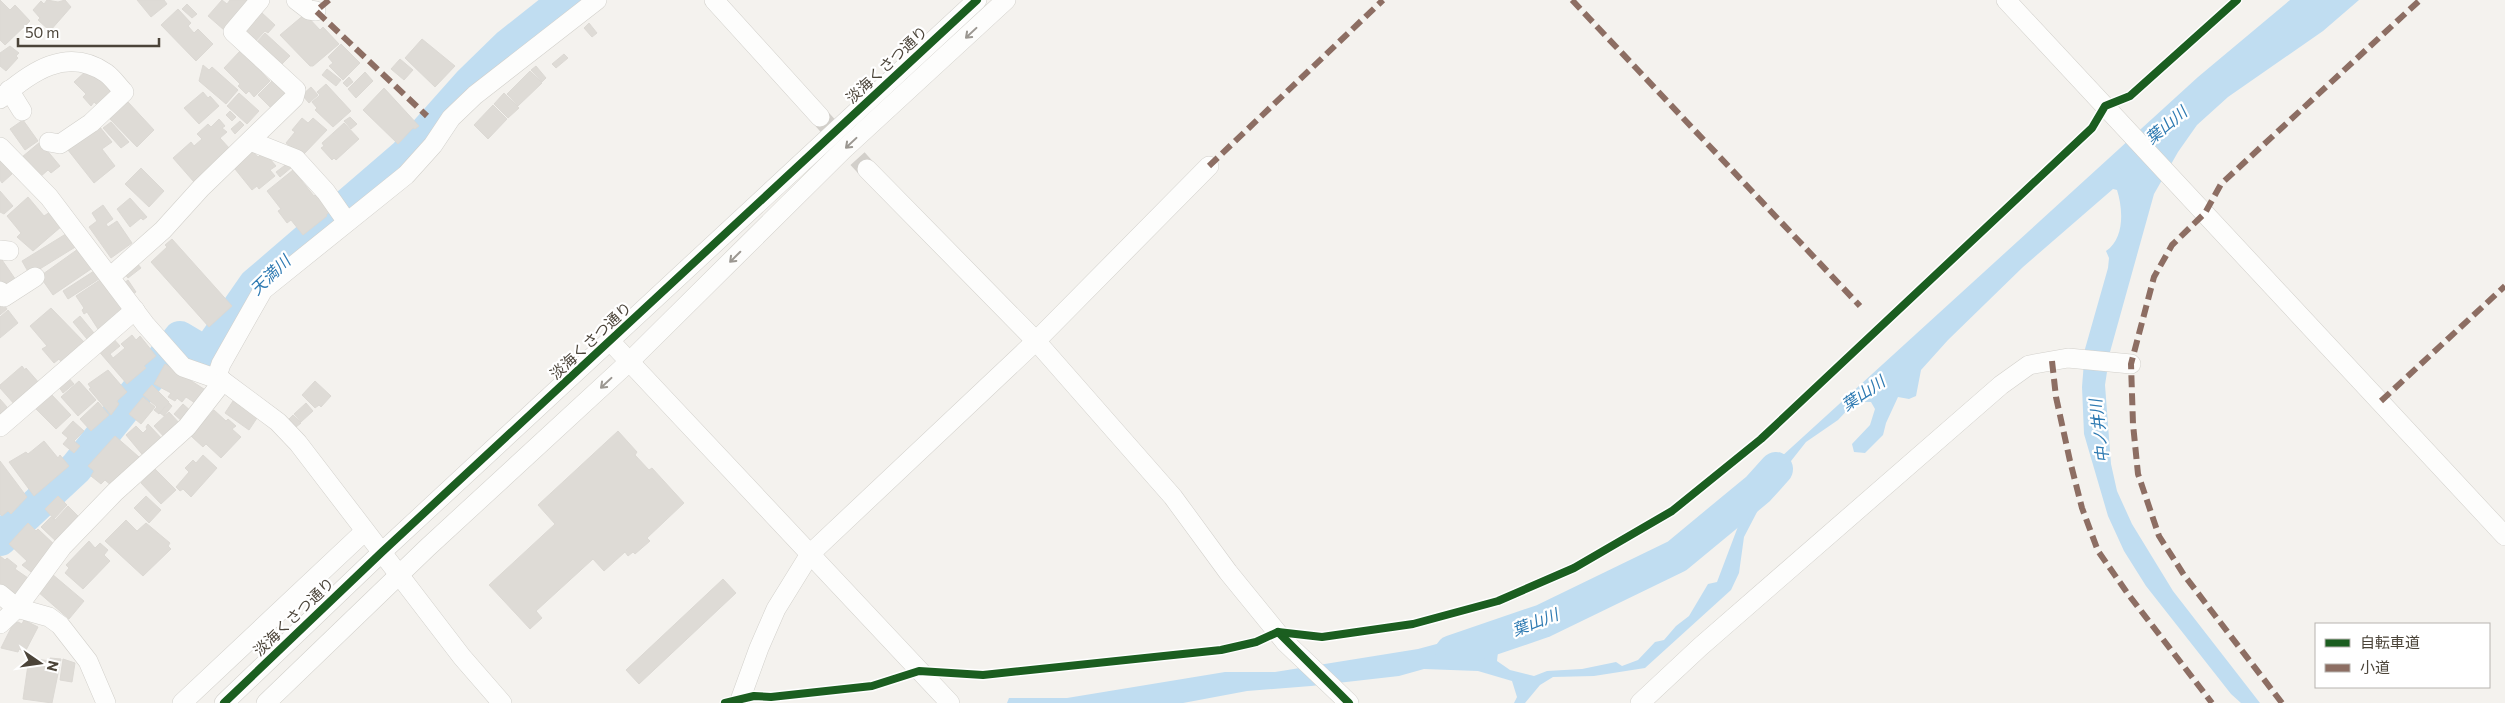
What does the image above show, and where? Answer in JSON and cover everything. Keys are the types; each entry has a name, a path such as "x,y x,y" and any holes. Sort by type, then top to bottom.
{"street":[{"path":"110,277 163,230 200,188 294,98 296,90 233,32 260,0"},
{"path":"296,0 309,10 316,11"},
{"path":"0,624 16,608 62,547 115,492 187,427 219,380 221,364 263,290 406,174 433,145 451,118 475,95 597,0"},
{"path":"714,0 820,117"},
{"name":"淡海くさつ通り","path":"224,703 382,552 977,0"},
{"path":"266,703 400,574 630,361 843,150 1006,0"},
{"path":"2006,0 2505,536"},
{"path":"22,111 5,94 32,72 45,66 66,61 90,64 107,74 124,92 91,122 60,144 49,142"},
{"path":"250,141 296,159 347,222"},
{"path":"0,147 48,197 134,310 183,367 219,380 278,422 298,443 462,657 502,703"},
{"path":"739,703 759,648 776,609 810,554 1036,341 1209,166"},
{"path":"867,169 1036,341 1173,497 1228,572 1285,642 1349,703"},
{"path":"0,291 4,297 36,277"},
{"path":"0,428 134,310"},
{"path":"610,341 950,703"},
{"path":"1640,703 1700,647 1994,391 2029,365 2068,358 2131,364"},
{"path":"182,703 365,531"},
{"path":"0,594 16,608 49,617 60,625 88,661 106,703"}],"water":[{"name":"中ノ井川","path":"2290,0 2359,0 2323,31 2228,97 2197,125 2178,152 2154,194 2110,352 2105,385 2111,464 2117,491 2132,524 2173,591 2260,703 2241,703 2231,694 2146,586 2124,551 2108,516 2084,434 2082,387 2085,349 2108,268 2109,258 2106,251 2117,239 2121,223 2119,198 2117,190 2113,189 2023,267 1948,340 1921,370 1916,396 1909,399 1898,397 1886,423 1883,435 1865,453 1854,452 1852,444 1870,425 1875,409 1871,402 1855,402 1838,420 1806,442 1769,489 1744,537 1739,573 1731,590 1645,668 1594,676 1553,677 1540,685 1525,703 1514,703 1517,697 1512,681 1478,671 1424,669 1399,676 1247,691 1183,703 1007,703 1009,698 1067,698 1225,672 1275,672 1418,649 1485,631 1498,652 1497,661 1510,670 1534,676 1547,671 1582,669 1616,662 1622,666 1638,660 1655,642 1664,640 1676,626 1689,616 1708,584 1717,582 1745,508 1747,488 2198,77"}],"building":[{"path":"0,0 10,10 15,5 30,21 5,45 0,40"},
{"path":"47,0 58,2 65,0 71,7 50,31 38,20 40,18 33,10 41,1 44,4"},
{"path":"137,0 164,0 167,4 151,17"},
{"path":"222,0 227,4 230,0 250,0 224,30 208,16"},
{"path":"187,4 197,14 192,18 182,9"},
{"path":"178,9 191,23 188,26 194,33 198,29 213,44 196,61 161,25"},
{"path":"261,12 275,25 268,33 265,31 253,44 242,34"},
{"path":"305,14 320,30 323,27 339,44 313,66 310,66 280,35"},
{"path":"589,23 597,33 592,37 584,28"},
{"path":"265,33 290,56 278,68 254,45"},
{"path":"422,39 455,66 435,87 405,58"},
{"path":"341,44 360,63 343,80 329,66 333,63 328,57"},
{"path":"10,46 19,53 16,56 18,58 6,71 0,66 0,53"},
{"path":"241,50 263,70 261,72 270,81 254,97 249,91 246,94 238,86 240,84 224,68"},
{"path":"564,54 568,58 556,68 552,64"},
{"path":"400,59 413,70 404,80 391,69"},
{"path":"203,65 209,70 212,67 238,90 226,104 199,81"},
{"path":"536,66 546,78 542,82 531,70"},
{"path":"327,69 341,80 336,86 322,75"},
{"path":"87,70 93,73 112,92 98,106 94,102 91,106 83,97 86,94 74,82"},
{"path":"530,71 542,83 518,106 507,94"},
{"path":"365,72 373,81 356,98 348,89"},
{"path":"349,77 353,82 347,87 343,83"},
{"path":"272,81 287,96 273,110 258,95"},
{"path":"326,84 351,111 333,127 315,110 317,108 312,102 320,95 317,92"},
{"path":"311,87 318,95 309,103 302,95"},
{"path":"384,88 419,126 415,129 413,128 398,144 363,110"},
{"path":"203,92 208,98 210,96 219,106 199,124 184,108"},
{"path":"239,93 259,111 247,124 227,106"},
{"path":"504,93 519,108 508,118 494,104"},
{"path":"128,102 154,130 137,147 110,119"},
{"path":"493,105 507,119 488,139 474,125"},
{"path":"230,111 236,117 232,121 226,115"},
{"path":"350,117 357,124 351,129 344,121"},
{"path":"302,118 308,123 313,118 327,130 302,156 286,143 295,132 292,130"},
{"path":"219,119 225,126 222,128 227,132 220,138 230,149 194,182 173,158 191,142 194,146 202,139 197,134 208,124 211,127"},
{"path":"23,120 38,141 25,150 10,129"},
{"path":"240,121 244,125 235,134 231,129"},
{"path":"111,122 129,142 121,148 103,128"},
{"path":"344,123 359,139 336,160 334,158 332,160 321,148 324,146 322,143"},
{"path":"99,126 112,142 102,149 115,166 94,183 68,150"},
{"path":"40,142 60,166 51,173 48,170 40,177 22,157"},
{"path":"250,148 258,157 264,152 276,166 270,170 275,176 259,189 257,186 252,190 231,164"},
{"path":"0,160 12,174 2,183 0,180"},
{"path":"288,163 292,167 280,177 276,172"},
{"path":"141,168 164,191 149,207 125,184"},
{"path":"293,170 314,196 318,192 332,210 303,235 291,220 287,223 278,211 281,209 267,191"},
{"path":"0,191 13,206 4,214 0,212"},
{"path":"28,197 44,216 50,212 62,226 33,251 17,237 21,233 7,216"},
{"path":"130,198 147,217 143,220 141,218 130,227 117,209"},
{"path":"103,205 113,219 106,224 108,227 117,221 132,243 111,258 89,227 97,221 92,213"},
{"path":"69,232 77,246 30,275 22,261"},
{"path":"172,239 232,306 209,327 151,262 167,247 165,245"},
{"path":"78,249 94,267 53,295 41,278 44,276 43,274"},
{"path":"0,257 18,283 4,289 0,284"},
{"path":"137,263 141,268 128,278 124,273"},
{"path":"94,271 99,279 68,299 63,291"},
{"path":"100,280 107,290 110,288 125,311 98,329 87,312 84,314 82,310 84,308 76,296"},
{"path":"128,280 136,292 131,295 124,283"},
{"path":"0,299 7,309 0,315"},
{"path":"51,308 86,344 63,364 59,359 54,363 42,349 47,346 30,326"},
{"path":"8,310 18,323 0,338 0,317"},
{"path":"80,316 94,333 87,339 73,322"},
{"path":"132,335 136,340 140,336 156,356 144,366 146,368 127,384 96,348 111,336 120,346 110,354 113,358 125,348 121,344"},
{"path":"165,364 207,391 198,405 186,397 182,402 177,398 175,401 168,397 171,393 154,384"},
{"path":"22,366 40,384 15,405 0,388 0,385"},
{"path":"108,370 127,392 117,401 119,404 111,415 89,389 91,388 88,384"},
{"path":"67,376 74,384 63,393 57,384"},
{"path":"79,381 96,400 78,416 61,397"},
{"path":"315,381 331,396 321,407 319,405 315,408 302,395"},
{"path":"152,385 169,402 159,414 154,410 157,407 143,395"},
{"path":"50,393 71,415 56,429 35,408"},
{"path":"143,397 155,407 141,424 129,414"},
{"path":"0,399 7,407 0,414"},
{"path":"233,401 257,418 249,430 225,413"},
{"path":"98,402 109,415 91,431 80,419"},
{"path":"169,403 172,406 164,416 160,413"},
{"path":"306,403 313,411 301,422 294,414"},
{"path":"183,404 193,413 184,423 174,414"},
{"path":"214,410 226,421 228,419 236,426 232,429 241,437 221,458 206,444 203,447 191,436"},
{"path":"169,412 182,426 167,440 154,426"},
{"path":"293,415 301,423 296,427 289,419"},
{"path":"73,421 84,431 74,441 80,446 74,453 63,444 68,438 62,433"},
{"path":"148,424 165,442 146,459 126,435 136,426 143,433 147,429"},
{"path":"618,431 637,452 635,455 649,470 652,468 684,503 647,538 650,541 635,554 633,552 628,556 625,552 604,571 593,559 536,611 542,618 530,629 489,585 555,524 538,505"},
{"path":"115,436 139,457 113,487 105,480 101,484 91,476 94,471 88,466"},
{"path":"44,441 58,458 60,455 69,466 34,496 9,462 26,452 28,454"},
{"path":"203,455 217,468 191,497 183,489 180,491 176,487 189,472 185,468 193,460 196,463"},
{"path":"0,461 27,497 11,514 8,511 2,516 0,514"},
{"path":"155,469 176,490 161,504 141,483"},
{"path":"58,496 67,505 54,519 45,509"},
{"path":"146,496 161,510 149,523 134,508"},
{"path":"68,506 82,520 60,545 41,527 51,517 55,520"},
{"path":"126,520 137,531 146,523 170,543 168,546 171,549 143,576 105,541"},
{"path":"28,523 36,531 38,529 58,548 49,553 31,572 22,565 27,561 9,544"},
{"path":"89,541 95,548 100,543 108,550 104,555 110,561 83,589 65,573 69,568 66,565"},
{"path":"0,556 5,560 7,558 17,566 15,569 28,578 15,595 0,584"},
{"path":"52,574 84,601 69,619 37,591"},
{"path":"723,579 736,593 639,684 626,670"},
{"path":"24,620 38,627 25,652 19,649 18,652 1,648 13,624 18,622 22,624"},
{"path":"29,658 50,661 50,658 61,659 52,703 23,699"},
{"path":"63,659 75,663 72,682 60,680"}],"waterway":[{"name":"天満川","path":"0,539 76,468 180,338 207,354 255,285 405,156 469,84 509,45 566,0"},
{"name":"葉山川","path":"1456,653 1452,652 1543,621 1677,556 1758,489 1776,469"}],"tunnel":[{"path":"820,117 867,169"}],"marked path":[{"path":"329,0 316,11 427,116"},
{"path":"1209,166 1383,0"},
{"path":"1572,0 1860,306"},
{"path":"2282,703 2184,575 2159,536 2138,474 2133,424 2131,364 2154,277 2172,245 2205,213 2221,184 2420,0"},
{"path":"2381,401 2505,286"},
{"path":"2052,361 2056,397 2070,461 2082,508 2098,551 2128,594 2212,703"}],"cycle path":[{"path":"224,703 382,552 977,0"},
{"path":"725,703 754,696 771,697 872,686 919,671 983,675 1221,650 1256,642 1278,632 1322,637 1413,624 1498,601 1574,568 1672,511 1761,439 2092,128 2105,106 2130,96 2237,0"},
{"path":"1278,632 1349,703"}]}
